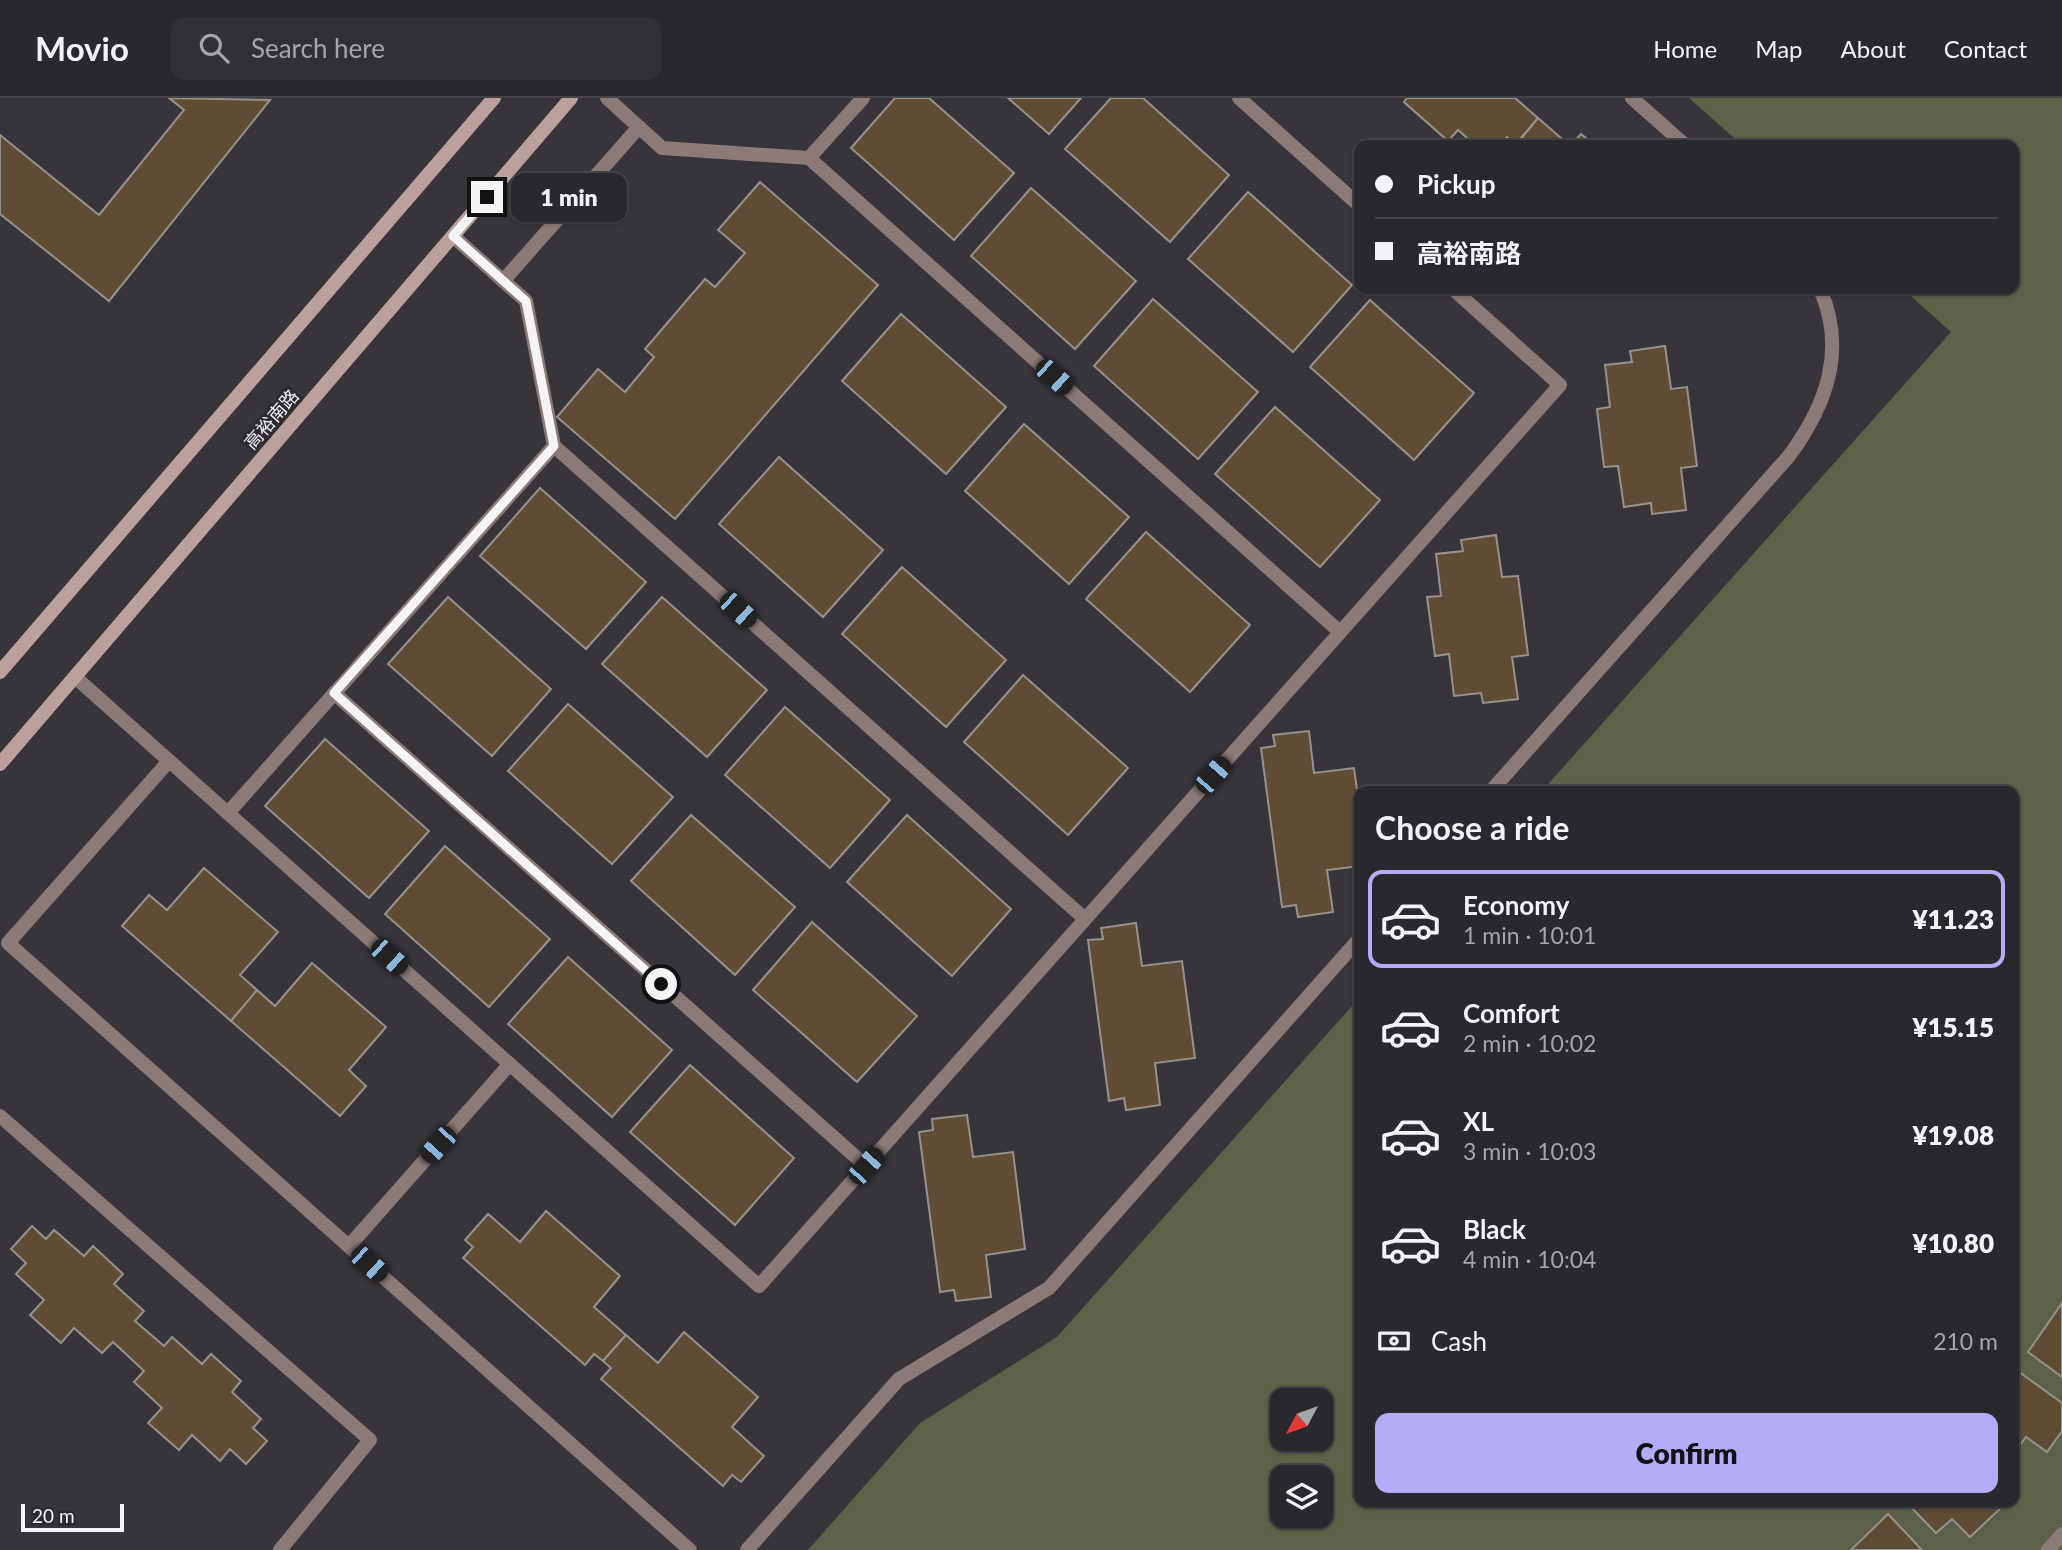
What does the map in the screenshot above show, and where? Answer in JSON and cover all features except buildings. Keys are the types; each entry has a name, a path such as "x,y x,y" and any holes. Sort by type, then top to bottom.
{"street":[{"path":"0,672 495,98"},
{"name":"高裕南路","path":"0,764 571,98"},
{"path":"607,98 662,148 809,158 1340,632"},
{"path":"809,158 863,98"},
{"path":"1239,98 1354,201"},
{"path":"1632,98 1679,140"},
{"path":"503,281 639,127"},
{"path":"453,236 526,301 554,446 1085,919"},
{"path":"75,677 759,1286 1560,385 1458,294"},
{"path":"1495,786 1789,456 1813,423 1828,385 1833,344 1822,294"},
{"path":"228,813 554,446"},
{"path":"334,693 866,1166"},
{"path":"169,761 8,943 690,1550"},
{"path":"747,1550 899,1379 1049,1288 1354,945"},
{"path":"349,1246 510,1064"},
{"path":"0,1116 370,1440 280,1550"},
{"path":"2048,1550 2062,1534"}],"green space":[{"path":"1689,98 2062,98 2062,1550 808,1550 920,1423 1057,1337 1354,1004 1354,1507 2019,1507 2019,786 1546,786 1951,332 1909,294 2019,294 2019,140 1736,140"}],"route":[{"path":"487,197 453,236 526,301 554,446 334,693 661,984"}]}
